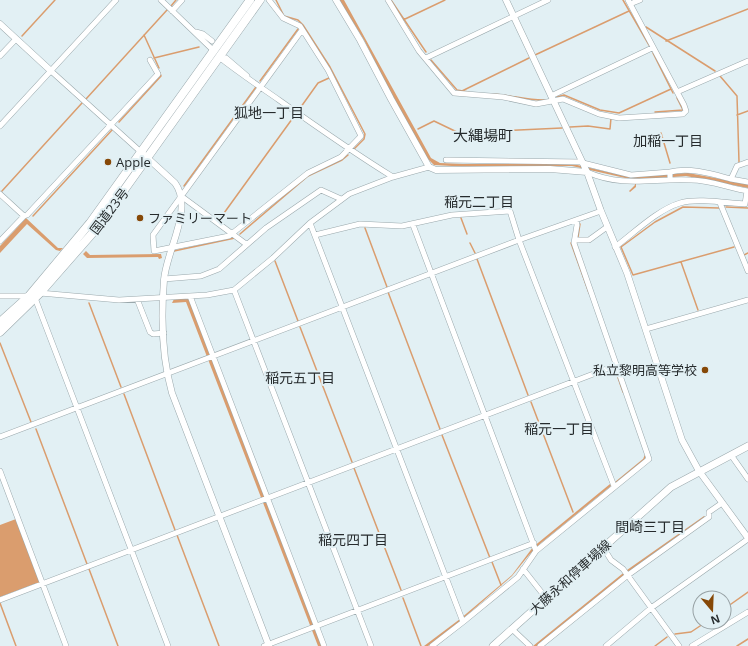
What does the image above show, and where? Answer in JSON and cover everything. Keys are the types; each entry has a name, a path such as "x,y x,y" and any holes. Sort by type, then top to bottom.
{"highway":[{"name":"国道23号","path":"0,332 97,228 144,156 168,113 250,0"},
{"name":"国道23号","path":"0,322 35,296 90,223 223,58 260,0"}],"main road":[{"name":"大藤永和停車場線","path":"493,646 671,487 698,471 748,446"}],"street":[{"path":"0,126 116,0"},
{"path":"161,0 214,51"},
{"path":"172,11 182,0"},
{"path":"269,0 274,3 283,18 298,24 302,30 328,70 361,136 341,157 308,173 229,236 154,252 153,235 302,30"},
{"path":"336,0 360,40 429,168"},
{"path":"388,0 419,51 454,93 503,97 536,104 552,99 652,48"},
{"path":"506,0 587,172 600,211 627,273 682,440 698,471 748,539 651,608 606,646"},
{"path":"426,58 548,0"},
{"path":"552,99 563,99 599,114 618,118 676,116 683,114 686,111 629,2 640,0"},
{"path":"0,24 175,183 181,196 182,215 170,249 164,280 164,333 167,373 172,393 267,646 445,577 535,547 649,459 574,243 577,225 576,220"},
{"path":"195,32 203,34 212,41"},
{"path":"0,56 16,39"},
{"path":"223,58 252,81 348,150 393,177"},
{"path":"0,241 24,216 27,215 158,74 150,60"},
{"path":"677,92 748,61"},
{"path":"446,160 583,163 631,175 670,175 747,191 745,204 697,202 680,203 652,218 615,247"},
{"path":"731,179 737,166 748,162"},
{"path":"0,296 119,300 220,294 234,290 268,262 310,223 341,199 368,185 429,168 436,170 550,169 587,172 596,176 635,182 688,171 709,173 748,182"},
{"path":"164,280 179,279 211,272 227,263 246,244 321,190 341,199"},
{"path":"0,194 24,216"},
{"path":"181,196 234,233 246,244"},
{"path":"720,203 748,271"},
{"path":"316,235 360,224 413,225 452,215 510,211 519,240 614,486"},
{"path":"0,437 519,240 600,211"},
{"path":"310,223 316,235 445,577 463,620"},
{"path":"413,225 535,547 518,576 432,646"},
{"path":"575,240 589,240 607,227"},
{"path":"234,290 371,646"},
{"path":"35,296 168,646"},
{"path":"190,296 210,357 314,627 324,646"},
{"path":"137,299 150,332 153,334 164,333"},
{"path":"646,329 748,300"},
{"path":"0,600 617,365"},
{"path":"731,455 748,479"},
{"path":"0,471 66,646"},
{"path":"540,646 626,574 709,517 709,512 722,503"},
{"path":"603,547 611,560 626,574 678,646"},
{"path":"523,569 546,598"},
{"path":"692,646 748,612"},
{"path":"512,629 530,646"}],"shaded area":[{"path":"339,0 344,0 431,158 440,163 573,164 625,176 688,173 748,184 748,188 686,176 636,180 636,187 630,192 629,191 635,185 634,180 572,166 470,167 434,165 427,158 391,94 364,40"},
{"path":"26,218 58,248 63,248 60,251 56,250 27,224 0,253 0,246"},
{"path":"86,251 90,255 161,254 162,258 87,258 83,254"},
{"path":"174,299 189,299 322,646 318,646 186,302 172,303"},
{"path":"610,484 611,486 541,543 512,576 459,622 428,646 424,646 460,619 512,575 533,547"},
{"path":"704,516 706,518 537,646 533,646 627,570"},
{"path":"16,519 40,582 0,597 0,525"}],"waterway":[{"path":"22,36 55,0"},
{"path":"171,6 176,0"},
{"path":"276,0 284,16 298,20 303,25 330,67 365,134 364,139 354,149"},
{"path":"391,0 426,52"},
{"path":"403,20 445,0"},
{"path":"623,0 649,45"},
{"path":"666,41 748,9"},
{"path":"86,99 167,10"},
{"path":"535,55 629,11"},
{"path":"646,27 715,71"},
{"path":"260,81 298,29"},
{"path":"144,35 159,68"},
{"path":"154,58 199,47"},
{"path":"653,53 673,93"},
{"path":"462,91 529,58"},
{"path":"431,60 457,90 469,92"},
{"path":"119,122 161,76 160,73"},
{"path":"720,76 737,96 739,162"},
{"path":"298,111 318,83 329,78"},
{"path":"184,186 256,87"},
{"path":"557,97 564,95 600,110 619,113 671,89"},
{"path":"490,94 546,100"},
{"path":"655,112 683,110 677,98"},
{"path":"2,191 82,103"},
{"path":"737,115 748,111"},
{"path":"219,220 295,115"},
{"path":"570,127 588,126 610,129 611,118"},
{"path":"418,129 434,121 459,133 562,128"},
{"path":"33,216 112,130"},
{"path":"661,133 670,163"},
{"path":"240,234 308,176 342,160 348,155"},
{"path":"719,208 683,207 655,222 621,247 633,275 734,247"},
{"path":"726,207 748,208"},
{"path":"461,218 467,234"},
{"path":"578,237 580,224"},
{"path":"365,228 387,287"},
{"path":"174,251 235,238"},
{"path":"470,243 475,253"},
{"path":"571,243 589,293"},
{"path":"744,255 748,253"},
{"path":"477,259 528,395"},
{"path":"275,261 298,321"},
{"path":"681,262 698,310"},
{"path":"388,292 440,429"},
{"path":"89,303 121,387"},
{"path":"300,327 352,462"},
{"path":"0,343 31,422"},
{"path":"615,369 623,392"},
{"path":"124,394 175,530"},
{"path":"531,402 573,512"},
{"path":"36,429 87,564"},
{"path":"442,435 490,558"},
{"path":"616,482 644,459 645,456"},
{"path":"354,468 401,590"},
{"path":"177,535 219,646"},
{"path":"492,562 501,585"},
{"path":"89,569 118,646"},
{"path":"732,603 748,592"},
{"path":"403,598 421,646"},
{"path":"0,603 16,646"},
{"path":"675,634 691,632 694,630"},
{"path":"655,646 667,637"},
{"path":"737,646 748,639"}],"place":[{"name":"Apple","path":"108,162"},
{"name":"ファミリーマート","path":"140,218"},
{"name":"私立黎明高等学校","path":"705,370"}],"district":[{"name":"狐地一丁目","path":"269,112"},
{"name":"大縄場町","path":"483,135"},
{"name":"加稲一丁目","path":"668,140"},
{"name":"稲元二丁目","path":"479,201"},
{"name":"稲元五丁目","path":"300,377"},
{"name":"稲元一丁目","path":"559,428"},
{"name":"間崎三丁目","path":"650,526"},
{"name":"稲元四丁目","path":"353,539"}]}
